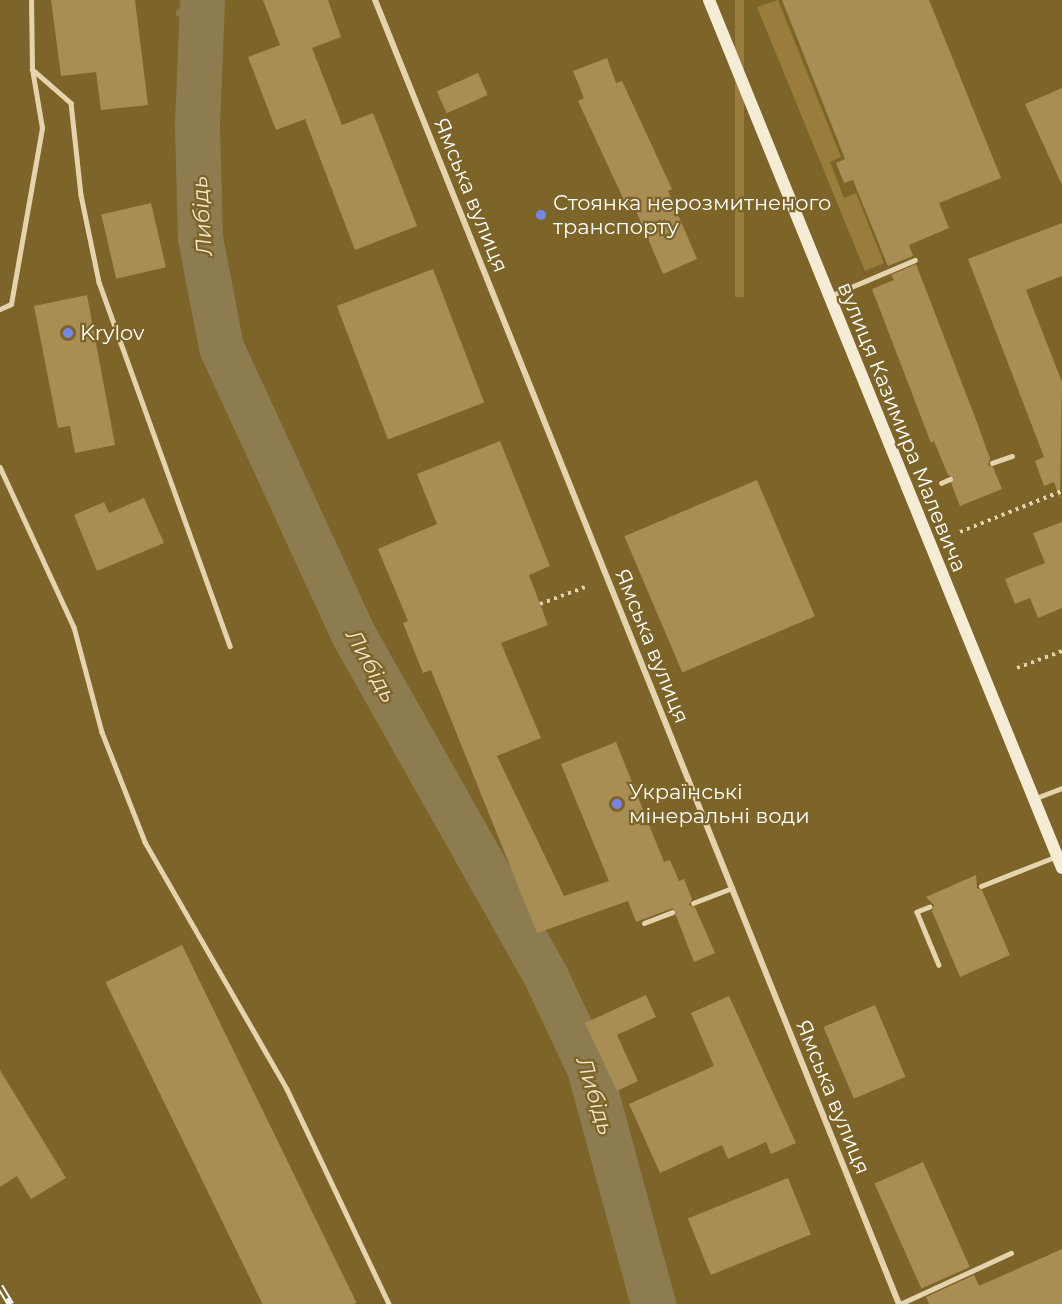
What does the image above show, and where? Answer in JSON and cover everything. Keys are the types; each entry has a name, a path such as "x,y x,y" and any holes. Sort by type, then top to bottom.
{"main road":[{"name":"вулиця Казимира Малевича","path":"709,0 827,297 1062,868"}],"street":[{"name":"Ямська вулиця","path":"375,0 899,1304"}],"lane":[{"path":"0,309 11,304 42,128 32,69 31,0"},
{"path":"32,69 71,103 81,195 99,282 230,646"},
{"path":"827,297 915,260"},
{"path":"992,463 1012,456"},
{"path":"0,467 74,627 102,732 145,842 287,1089 389,1304"},
{"path":"941,483 950,479"},
{"path":"1034,800 1062,788"},
{"path":"981,886 1057,856"},
{"path":"693,903 732,888"},
{"path":"930,907 917,912 939,965"},
{"path":"644,923 672,912"},
{"path":"899,1304 1011,1253"}],"path":[{"path":"960,532 1062,491"},
{"path":"540,604 585,587"},
{"path":"1017,668 1062,651"},
{"path":"636,793 643,791"}],"shaded area":[{"path":"735,0 744,0 744,297 735,297"},
{"path":"778,0 841,157 830,162 844,198 856,193 884,263 865,271 757,7"}],"building":[{"path":"51,0 135,0 148,105 101,110 96,72 61,76"},
{"path":"263,0 328,0 341,37 312,48 342,125 373,113 417,226 355,250 305,119 276,130 248,57 280,45"},
{"path":"782,0 929,0 1001,178 939,203 949,228 909,245 913,256 888,266 853,180 844,183 836,163 845,159"},
{"path":"607,58 616,83 622,81 672,189 668,191 697,259 663,274 634,206 628,209 578,101 584,98 573,71"},
{"path":"478,73 488,95 447,113 437,91"},
{"path":"1062,88 1062,185 1025,104"},
{"path":"151,203 166,267 116,279 101,214"},
{"path":"1062,223 1062,276 1026,290 1062,382 1060,499 1054,482 1044,486 1035,461 1044,457 968,259"},
{"path":"916,264 978,425 990,459 988,465 993,467 1002,489 960,506 951,483 954,478 948,475 934,441 931,443 872,289 894,280 891,275"},
{"path":"433,269 484,403 388,439 337,306"},
{"path":"87,295 115,445 75,453 70,426 58,428 34,306"},
{"path":"500,441 550,566 529,575 548,625 501,643 541,738 497,756 564,896 609,881 561,764 616,742 664,862 670,860 679,881 684,879 692,899 689,905 695,907 715,953 694,962 673,908 636,922 628,901 537,933 431,670 423,673 403,623 408,621 378,549 437,524 417,474"},
{"path":"757,480 815,616 682,673 624,536"},
{"path":"144,498 164,543 97,571 74,515 104,502 109,513"},
{"path":"1062,522 1062,608 1038,618 1030,598 1015,604 1005,579 1045,563 1033,533"},
{"path":"976,875 977,888 982,890 1010,955 960,977 932,911 934,905 926,897"},
{"path":"182,945 356,1303 263,1304 106,982"},
{"path":"646,995 656,1017 617,1035 638,1081 617,1091 585,1023"},
{"path":"729,996 796,1143 771,1154 766,1142 728,1159 722,1145 660,1173 629,1104 714,1066 691,1013"},
{"path":"875,1005 905,1077 854,1099 823,1027"},
{"path":"0,1070 66,1178 31,1199 17,1176 0,1187"},
{"path":"923,1162 970,1267 921,1289 875,1184"},
{"path":"788,1178 811,1235 711,1275 688,1218"},
{"path":"1062,1249 1062,1304 929,1304 926,1297 974,1275 979,1286"}],"waterway":[{"name":"Либідь","path":"202,0 197,126 200,238 221,347 353,634 546,977 589,1068 653,1304"},
{"path":"180,13 202,4"}],"railway":[{"path":"0,1286 11,1304"}],"place":[{"name":"Стоянка нерозмитненого транспорту","path":"541,215"},
{"name":"Krylov","path":"68,333"},
{"name":"Українські мінеральні води","path":"617,804"}]}
